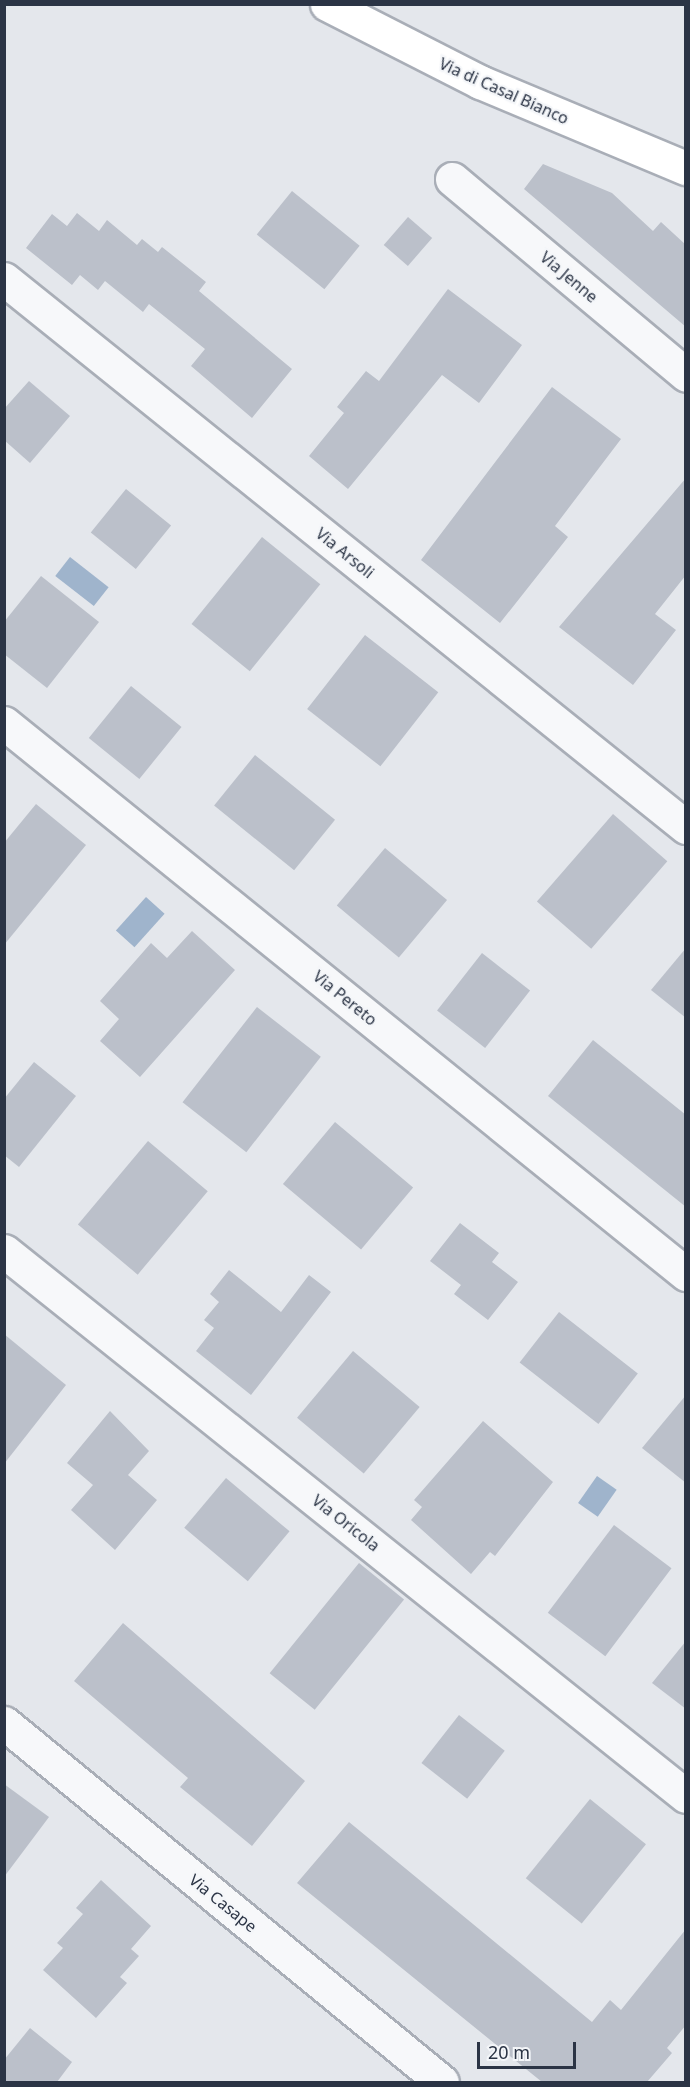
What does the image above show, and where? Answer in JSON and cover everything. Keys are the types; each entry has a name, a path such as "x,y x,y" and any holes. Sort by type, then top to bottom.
{"main road":[{"name":"Via di Casal Bianco","path":"327,4 480,82 686,168"}],"street":[{"name":"Via Jenne","path":"452,179 686,375"},
{"name":"Via Arsoli","path":"4,279 686,827"},
{"name":"Via Pereto","path":"4,723 686,1274"},
{"name":"Via Oricola","path":"8,1261 686,1796"},
{"name":"Via Casape","path":"4,1723 442,2082"}],"water":[{"path":"70,557 109,587 94,606 55,576"},
{"path":"146,897 165,914 134,947 116,930"},
{"path":"597,1476 617,1490 598,1517 578,1503"}],"building":[{"path":"543,164 612,193 653,231 661,222 686,245 686,327 524,189"},
{"path":"292,191 360,246 324,289 257,235"},
{"path":"77,213 99,231 107,220 137,245 142,239 158,252 162,247 206,282 199,291 292,369 252,418 191,366 205,349 149,304 143,312 105,281 98,290 80,275 72,285 26,248 52,214 67,226"},
{"path":"408,217 432,238 408,266 384,245"},
{"path":"448,289 522,345 479,403 442,375 348,489 309,456 344,413 337,407 366,371 379,381"},
{"path":"29,381 70,416 30,463 4,440 4,409"},
{"path":"552,387 621,439 555,526 568,537 500,623 421,560"},
{"path":"686,478 686,575 655,614 676,630 633,685 559,627"},
{"path":"126,489 171,526 136,569 91,533"},
{"path":"262,537 320,584 250,671 192,624"},
{"path":"41,576 99,622 47,688 4,654 4,622"},
{"path":"365,635 438,692 380,766 307,709"},
{"path":"131,686 182,727 139,779 89,738"},
{"path":"255,755 335,820 294,870 214,806"},
{"path":"36,804 86,845 4,945 4,843"},
{"path":"613,814 667,861 591,949 537,902"},
{"path":"385,848 447,900 399,958 337,905"},
{"path":"192,931 235,970 140,1077 100,1041 119,1019 100,1001 151,943 167,958"},
{"path":"686,948 686,1018 651,990"},
{"path":"482,953 530,991 485,1048 437,1011"},
{"path":"257,1007 321,1057 246,1152 183,1102"},
{"path":"593,1040 686,1115 686,1207 548,1096"},
{"path":"34,1062 76,1096 19,1167 4,1155 4,1099"},
{"path":"335,1122 413,1188 361,1250 283,1184"},
{"path":"148,1141 208,1191 138,1275 78,1224"},
{"path":"460,1223 499,1253 492,1262 518,1282 488,1320 454,1294 461,1285 430,1261"},
{"path":"229,1270 281,1312 309,1275 331,1292 251,1395 196,1351 214,1328 204,1320 219,1302 210,1294"},
{"path":"559,1312 638,1374 598,1424 520,1362"},
{"path":"4,1334 66,1385 4,1464"},
{"path":"353,1351 420,1407 364,1474 297,1418"},
{"path":"686,1395 686,1483 642,1448"},
{"path":"110,1411 149,1451 128,1475 157,1500 115,1550 71,1510 93,1485 67,1463"},
{"path":"483,1421 553,1482 495,1556 490,1552 471,1574 411,1520 422,1507 414,1500"},
{"path":"226,1478 290,1531 248,1581 184,1528"},
{"path":"614,1525 672,1568 605,1656 548,1613"},
{"path":"359,1563 404,1600 315,1710 270,1673"},
{"path":"123,1623 305,1781 252,1846 180,1787 188,1778 74,1681"},
{"path":"686,1641 686,1709 652,1683"},
{"path":"459,1715 505,1751 467,1799 421,1763"},
{"path":"4,1784 49,1817 4,1877"},
{"path":"590,1799 646,1844 582,1924 526,1878"},
{"path":"349,1822 592,2022 610,2000 621,2010 686,1929 686,2025 667,2048 672,2053 647,2082 542,2082 297,1883"},
{"path":"101,1880 151,1926 131,1949 139,1956 120,1977 127,1983 96,2018 43,1970 63,1948 57,1943 83,1914 76,1908"},
{"path":"30,2028 72,2062 57,2082 4,2082 4,2060"}]}
